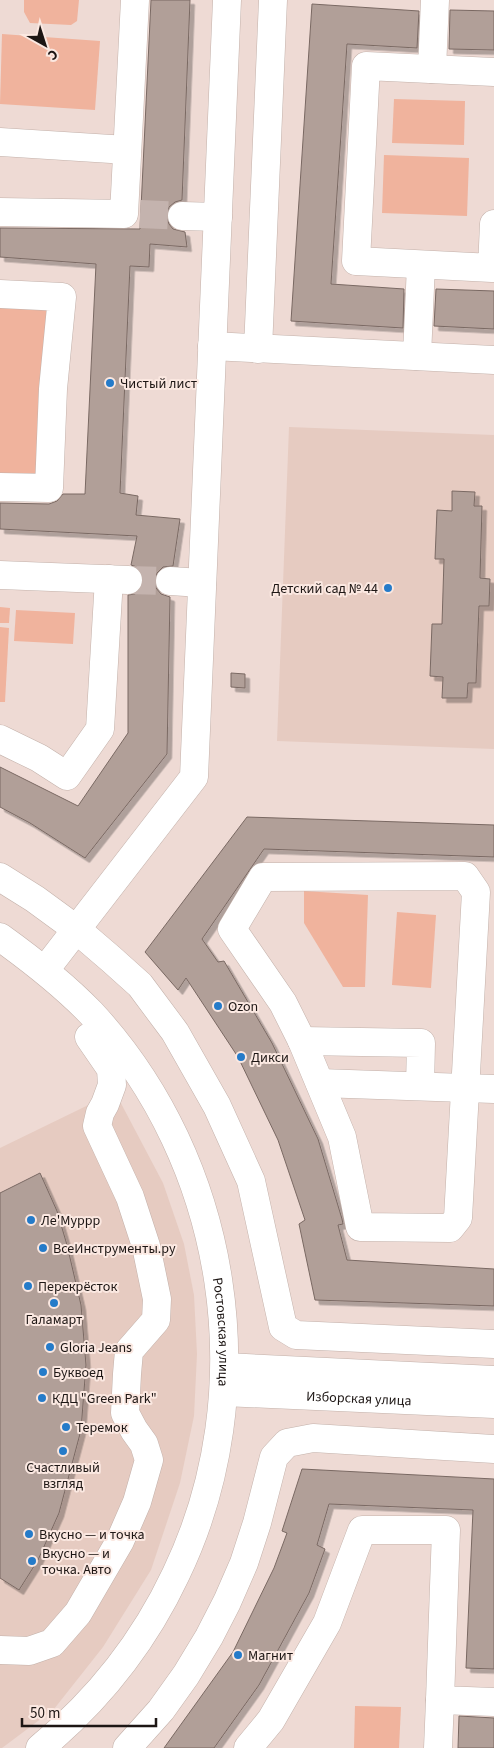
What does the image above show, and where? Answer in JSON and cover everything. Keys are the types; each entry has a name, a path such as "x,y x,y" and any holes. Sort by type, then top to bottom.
{"street":[{"path":"0,212 132,214 127,150 135,0"},
{"path":"45,970 194,777 228,0"},
{"path":"258,349 273,0"},
{"path":"432,69 435,0"},
{"path":"494,72 366,66 356,261 492,268 494,224"},
{"path":"0,142 127,150"},
{"path":"182,216 218,217"},
{"path":"417,356 422,264"},
{"path":"0,294 62,297 53,389 49,488 0,487"},
{"path":"212,346 494,360"},
{"path":"0,576 119,580 100,729 67,776 39,758 0,739"},
{"path":"170,582 202,583"},
{"path":"465,876 476,892 458,1218 450,1228 360,1227 342,1137 320,1082 283,1003 232,929 264,877 465,876"},
{"path":"0,877 35,899 76,929 140,985 175,1032 217,1106 251,1181 282,1328 296,1335 494,1344"},
{"name":"Ростовская улица","path":"0,937 45,970 96,1020 136,1070 159,1108 180,1148 197,1190 211,1242 224,1322 224,1380 216,1454 200,1515 176,1574 146,1630 108,1681 65,1727 40,1748"},
{"path":"0,1650 29,1651 52,1643 78,1614 120,1541 137,1502 149,1460 144,1444 125,1413 129,1351 156,1320 157,1299 146,1246 130,1197 97,1126 112,1085 111,1069 93,1041 74,1020 70,993"},
{"path":"302,1041 421,1043 420,1086"},
{"path":"320,1082 494,1089"},
{"name":"Изборская улица","path":"224,1380 494,1380"},
{"name":"Изборская улица","path":"224,1380 494,1404"},
{"path":"127,1748 161,1710 186,1675 209,1637 244,1563 274,1457 287,1443 313,1438 494,1449"},
{"path":"248,1748 271,1720 327,1623 362,1530 446,1530 438,1748"},
{"path":"440,1700 494,1702"}],"shaded area":[{"path":"24,0 79,0 77,21 71,25 30,23 24,12"},
{"path":"2,34 100,41 95,110 0,104"},
{"path":"394,99 465,101 464,145 392,143"},
{"path":"384,155 469,158 467,216 382,213"},
{"path":"0,304 54,307 42,478 0,476"},
{"name":"Детский сад № 44","path":"289,427 494,435 494,749 277,741"},
{"path":"0,607 10,608 9,623 0,623"},
{"path":"16,610 75,613 73,644 14,641"},
{"path":"0,627 9,628 5,702 0,702"},
{"path":"304,891 368,895 365,987 343,987 304,923"},
{"path":"397,912 436,915 431,988 392,985"},
{"path":"115,1092 163,1183 184,1244 194,1295 197,1354 194,1416 180,1483 151,1570 103,1647 54,1709 0,1748 0,1148"},
{"path":"355,1706 401,1707 399,1748 354,1748"}],"building":[{"path":"151,0 190,0 182,200 175,202 169,207 166,216 173,229 185,232 187,247 150,244 149,267 130,266 120,493 138,496 136,515 180,519 173,566 163,567 157,573 154,581 156,588 161,594 170,597 167,754 85,858 30,823 0,807 0,767 78,806 128,733 128,595 135,594 141,589 144,580 142,572 137,567 131,565 137,536 0,529 0,503 49,504 57,501 63,494 85,494 96,264 0,257 0,228 140,229"},
{"path":"312,4 419,11 417,48 347,44 331,284 404,289 403,328 291,321"},
{"path":"450,10 494,11 494,50 449,49"},
{"path":"436,289 494,291 494,329 434,326"},
{"path":"452,491 475,492 474,506 482,506 480,578 490,579 489,606 479,606 476,683 468,683 467,698 442,698 443,677 430,676 432,624 442,624 444,559 435,559 437,510 452,511"},
{"path":"231,673 245,674 245,688 231,687"},
{"path":"247,817 494,825 494,857 264,849 202,939 218,962 224,961 272,1043 318,1139 342,1219 343,1224 338,1225 347,1260 494,1269 494,1306 315,1300 299,1224 305,1220 278,1140 238,1057 186,978 178,990 145,952"},
{"name":"КДЦ \"Green Park\"","path":"40,1173 57,1211 67,1245 81,1305 86,1365 81,1430 59,1513 38,1560 19,1590 0,1578 0,1193"},
{"path":"302,1469 494,1479 494,1669 466,1668 473,1510 329,1504 317,1545 325,1549 309,1593 259,1685 214,1748 164,1748 233,1652 274,1568 287,1533 282,1531"},
{"path":"459,1716 494,1718 494,1748 458,1748"}],"tunnel":[{"path":"140,214 182,216"},
{"path":"128,580 170,581"}],"place":[{"name":"Чистый лист","path":"110,383"},
{"name":"Детский сад № 44","path":"388,588"},
{"name":"Ozon","path":"218,1006"},
{"name":"Дикси","path":"241,1057"},
{"name":"Ле'Муррр","path":"31,1220"},
{"name":"ВсеИнструменты.ру","path":"43,1248"},
{"name":"Перекрёсток","path":"28,1286"},
{"name":"Галамарт","path":"54,1303"},
{"name":"Gloria Jeans","path":"50,1347"},
{"name":"Буквоед","path":"43,1372"},
{"name":"КДЦ \"Green Park\"","path":"42,1398"},
{"name":"Теремок","path":"66,1427"},
{"name":"Счастливый взгляд","path":"63,1451"},
{"name":"Вкусно — и точка","path":"29,1534"},
{"name":"Вкусно — и точка. Авто","path":"32,1561"},
{"name":"Магнит","path":"238,1655"}]}
